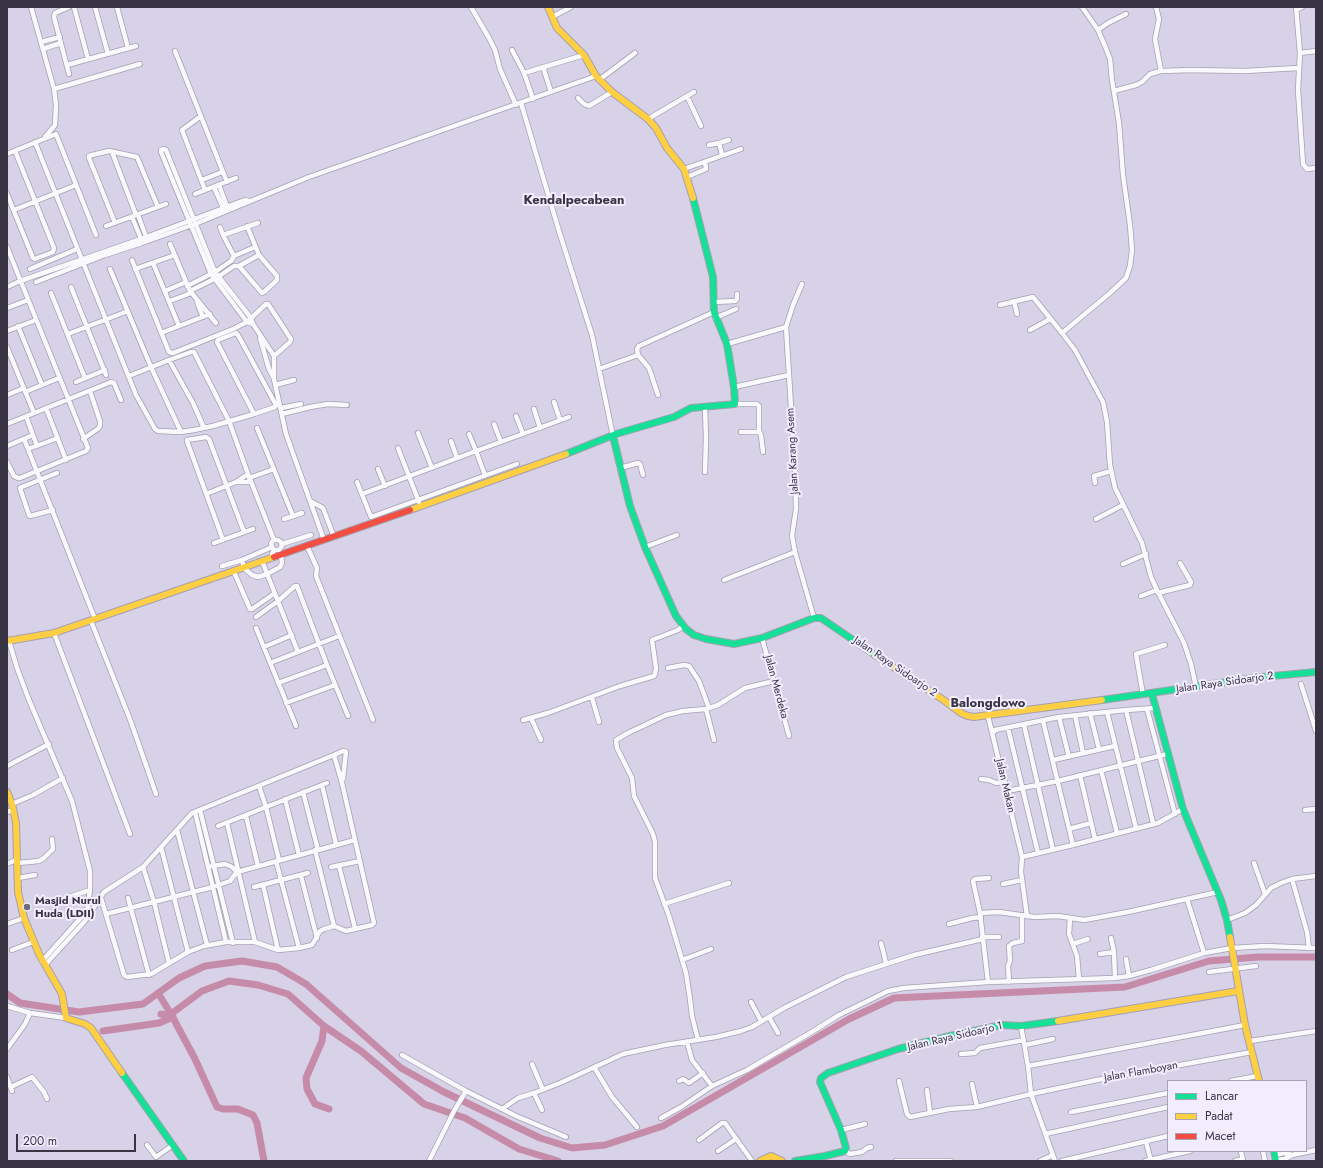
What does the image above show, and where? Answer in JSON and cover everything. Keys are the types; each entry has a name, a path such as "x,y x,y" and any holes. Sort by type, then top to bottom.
{"street":[{"path":"31,7 54,89 56,104 55,126 42,140"},
{"path":"69,7 54,14 69,74"},
{"path":"74,7 88,59"},
{"path":"95,7 108,54"},
{"path":"117,7 128,48"},
{"path":"471,7 489,38 500,69 518,104 592,335 612,436 627,497 645,547 680,628"},
{"path":"548,7 557,28 584,55 598,78 612,92 648,119 656,128 667,148 681,163 684,169 710,263 713,277 714,315 726,344 734,387 735,404"},
{"path":"552,17 571,7"},
{"path":"1062,333 1122,281 1129,273 1132,250 1123,175 1121,142 1110,59 1098,30 1082,7"},
{"path":"1156,7 1159,19 1155,39 1161,71"},
{"path":"1302,7 1296,8 1300,53 1298,90 1302,164 1307,169 1316,168"},
{"path":"1098,30 1126,14"},
{"path":"41,42 60,37"},
{"path":"43,49 61,43"},
{"path":"67,65 136,46"},
{"path":"512,50 524,73 533,99"},
{"path":"175,51 227,182"},
{"path":"1300,53 1316,51"},
{"path":"7,287 20,281 83,262 142,241 226,209 245,200 248,201 375,153 551,92 598,78 635,53"},
{"path":"524,73 543,66 584,55"},
{"path":"54,89 140,64"},
{"path":"543,66 551,92"},
{"path":"1114,91 1136,85 1144,81 1150,74 1161,71 1245,71 1298,68"},
{"path":"578,98 584,104 589,106 612,92"},
{"path":"648,119 694,92"},
{"path":"687,96 700,126"},
{"path":"200,116 182,130 205,190"},
{"path":"7,154 56,134 96,235"},
{"path":"709,146 729,140"},
{"path":"35,142 136,395 155,429 187,432 204,428 230,425 254,414 275,408 276,405 238,335 236,334 218,340 217,342 254,414"},
{"path":"719,143 722,156"},
{"path":"684,169 741,148"},
{"path":"192,222 160,152 161,150 166,150 192,222 214,276 247,322 253,324"},
{"path":"7,194 34,258 35,259 54,251 15,151"},
{"path":"112,152 136,216 147,239"},
{"path":"115,223 90,158 92,155 112,152 135,157 138,160 158,207"},
{"path":"687,176 706,169 705,162"},
{"path":"202,180 222,172"},
{"path":"195,194 236,178"},
{"path":"219,184 226,209"},
{"path":"14,210 76,185"},
{"path":"214,187 226,209"},
{"path":"106,226 166,204"},
{"path":"136,216 142,241"},
{"path":"223,235 258,223"},
{"path":"220,227 234,256 235,264 259,292 264,292 277,280 277,278 259,255 247,226"},
{"path":"170,244 189,288 216,323"},
{"path":"7,247 83,439 88,448 87,450 66,460 20,488 28,515 32,516 53,510"},
{"path":"234,256 255,247"},
{"path":"30,269 77,249"},
{"path":"135,269 175,255"},
{"path":"170,301 189,288 235,264 259,255"},
{"path":"132,260 168,351 173,353 233,329 247,322 264,305 268,304 291,339 290,342 274,356"},
{"path":"36,282 83,262"},
{"path":"154,263 179,326"},
{"path":"110,269 150,367 180,432"},
{"path":"214,276 251,318 260,336 274,356 274,379 286,434 324,540"},
{"name":"Jalan Karang Asem","path":"802,284 786,327 795,471 796,509 792,536 795,552 814,618"},
{"path":"70,287 105,372 76,382"},
{"path":"165,291 189,288"},
{"path":"51,293 85,378"},
{"path":"714,302 735,301 737,299 737,294"},
{"path":"1000,305 1033,297 1075,350 1103,402 1107,422 1111,471 1115,488 1142,543 1151,577 1157,592 1184,643 1191,664 1196,688"},
{"path":"197,299 203,317"},
{"path":"7,308 28,300"},
{"path":"1014,301 1017,314"},
{"path":"658,394 649,368 638,355 640,345 714,315 736,309"},
{"path":"68,334 128,311"},
{"path":"161,333 210,314"},
{"path":"1030,330 1050,319"},
{"path":"7,331 36,320"},
{"path":"18,326 42,385"},
{"path":"726,344 786,327"},
{"path":"260,336 269,369 274,379"},
{"path":"7,346 34,413"},
{"path":"129,376 194,352 230,425 274,540"},
{"path":"599,369 638,355"},
{"path":"169,360 204,428"},
{"path":"734,387 789,375"},
{"path":"7,395 42,385 59,378"},
{"path":"275,385 294,380"},
{"path":"7,424 113,382 121,400"},
{"path":"83,439 99,428 100,425 90,391"},
{"path":"554,402 560,420"},
{"path":"281,408 301,404"},
{"path":"93,908 88,860 72,801 29,700 8,641 54,633 234,572 334,537 372,520 419,503 575,451 612,436 674,417 691,408 735,404 757,404 759,406 759,431 761,435 763,452"},
{"path":"282,414 322,405 347,405"},
{"path":"705,407 705,472"},
{"path":"46,408 66,460"},
{"path":"534,409 540,428"},
{"path":"26,416 38,446"},
{"path":"516,416 523,434"},
{"path":"362,494 569,417"},
{"path":"494,424 501,442"},
{"path":"257,428 293,516"},
{"path":"741,432 759,431"},
{"path":"418,433 432,468"},
{"path":"469,434 485,475"},
{"path":"7,446 33,435"},
{"path":"223,540 186,442 188,440 208,437 244,532"},
{"path":"28,449 58,438"},
{"path":"24,439 53,510 156,794"},
{"path":"450,441 457,458"},
{"path":"398,448 419,503"},
{"path":"7,462 14,476 18,478 56,473"},
{"path":"620,468 638,463 640,464 643,475"},
{"path":"419,503 485,475 517,464"},
{"path":"206,494 274,469"},
{"path":"378,469 385,486"},
{"path":"1095,483 1094,476 1111,471"},
{"path":"236,482 250,478"},
{"path":"357,482 372,520"},
{"path":"310,501 323,508 334,537"},
{"path":"1096,519 1123,505"},
{"path":"284,518 302,514"},
{"path":"214,543 253,529"},
{"path":"222,566 272,549 278,550 282,545 311,535"},
{"path":"645,547 677,535"},
{"path":"242,560 244,568 254,576 258,577 280,567 285,549 278,540 274,540"},
{"path":"272,558 271,543 274,540"},
{"path":"308,546 316,568 316,576 372,720"},
{"path":"724,580 795,552"},
{"path":"1123,564 1146,554"},
{"path":"262,561 298,652"},
{"path":"1141,596 1190,585 1191,582 1180,563"},
{"path":"234,572 250,609 297,586 326,665 348,716"},
{"path":"256,617 276,596"},
{"name":"Jalan Raya Sidoarjo 2","path":"814,618 818,617 824,620 945,701 961,714 989,719 1143,695 1152,697 1262,677 1316,672"},
{"path":"523,720 592,698 620,686 654,676 656,668 652,640 680,628 714,641 739,644 763,641 814,618"},
{"path":"256,628 296,726"},
{"path":"54,633 130,834"},
{"path":"264,647 292,635"},
{"path":"270,663 339,636"},
{"name":"Jalan Merdeka","path":"763,641 789,736"},
{"path":"1143,695 1136,654 1165,645"},
{"path":"668,668 684,664 689,666 699,681 708,708 714,740"},
{"path":"278,683 326,665"},
{"path":"698,1040 692,1016 689,987 682,960 655,878 655,842 653,834 633,795 632,778 617,748 616,740 666,715 682,710 708,708 721,704 747,687 774,681"},
{"path":"1301,684 1316,731"},
{"path":"286,703 335,685"},
{"path":"1152,697 1183,809 1218,892 1227,920 1238,991 1258,1078 1239,1080"},
{"path":"592,698 599,722"},
{"path":"993,733 995,730 1059,717 1155,708"},
{"path":"1147,709 1175,814"},
{"path":"1126,710 1152,823"},
{"path":"1107,712 1136,828"},
{"path":"1310,714 1316,712"},
{"path":"1090,713 1099,749"},
{"path":"1075,715 1084,753"},
{"path":"1059,717 1069,756"},
{"path":"531,718 541,740"},
{"name":"Jalan Makan","path":"989,719 1022,857 1020,870 1024,916 1022,941 1013,943 1009,946 1009,982"},
{"path":"1043,721 1073,845"},
{"path":"1024,725 1053,850"},
{"path":"1008,728 1038,853"},
{"path":"7,766 48,744"},
{"path":"1053,760 1115,746"},
{"path":"44,963 86,913 93,908 106,890 143,867 195,812 343,751 346,753 342,783"},
{"path":"1007,791 1058,781 1167,754"},
{"path":"101,898 125,976 127,977 149,975 188,952 207,945 226,942 255,942 278,950 299,948 312,944 322,930 334,926 345,931 372,925 374,923 342,783 334,756"},
{"path":"1101,770 1117,833"},
{"path":"1080,775 1095,839"},
{"path":"7,812 63,778"},
{"path":"981,779 996,783 1005,782"},
{"path":"218,826 327,783"},
{"path":"322,785 336,844"},
{"path":"259,786 266,807 281,880 299,948"},
{"path":"7,792 13,807 17,835 19,899 24,918 34,942 44,963 60,989 64,999 65,1014"},
{"path":"303,792 334,926"},
{"path":"285,799 299,854"},
{"path":"1022,857 1073,845 1152,823 1158,823 1183,809"},
{"path":"1305,810 1316,809"},
{"path":"200,810 233,943"},
{"path":"195,812 226,942"},
{"path":"246,816 258,866"},
{"path":"227,823 255,942"},
{"path":"1069,829 1091,823"},
{"path":"177,830 207,945"},
{"path":"7,864 18,861 39,861 53,849 52,839"},
{"path":"106,914 193,893 230,881 238,872 277,860 355,840"},
{"path":"161,847 188,952"},
{"path":"331,867 360,861"},
{"path":"1254,862 1265,894"},
{"path":"208,867 225,864 238,872"},
{"path":"339,866 355,928"},
{"path":"143,867 154,902 169,964"},
{"path":"254,887 308,873"},
{"path":"18,878 36,876"},
{"path":"301,876 317,938"},
{"path":"1227,920 1245,913 1256,905 1271,888 1281,883 1292,879 1316,876"},
{"path":"988,982 980,915 973,881 975,879 989,878"},
{"path":"1292,879 1308,932 1309,948"},
{"path":"1003,884 1022,880"},
{"path":"664,904 729,883"},
{"path":"263,885 278,950"},
{"path":"51,903 90,890"},
{"path":"950,924 980,915 999,912 1034,917 1058,916 1084,920 1218,892"},
{"path":"128,898 149,975"},
{"path":"1187,899 1204,952"},
{"path":"7,924 24,918"},
{"path":"1070,918 1069,934 1078,956 1079,979"},
{"path":"502,1109 518,1098 543,1090 623,1054 734,1033 752,1027 838,980 914,954 983,938 999,937"},
{"path":"1111,938 1114,952 1115,978"},
{"path":"1073,944 1088,939"},
{"path":"12,950 34,942"},
{"path":"881,944 886,963"},
{"path":"661,1118 681,1107 712,1086 747,1070 839,1015 888,991 904,988 988,982 1115,978 1129,976 1204,952 1265,946 1316,948"},
{"path":"682,960 711,949"},
{"path":"1100,954 1114,952"},
{"path":"1126,959 1129,976"},
{"path":"1210,972 1256,966"},
{"name":"Jalan Raya Sidoarjo 1","path":"845,1151 846,1148 841,1130 820,1082 821,1078 828,1073 898,1050 950,1036 1002,1026 1022,1026 1050,1022 1238,991"},
{"path":"751,1002 761,1021"},
{"path":"7,1006 46,1016 65,1014 91,1028 184,1161"},
{"path":"7,1049 25,1024 30,1013"},
{"path":"769,1017 778,1032"},
{"path":"1028,1066 1245,1024"},
{"path":"1022,1026 1031,1094 1055,1161"},
{"path":"1250,1042 1316,1031"},
{"path":"961,1054 975,1053 980,1048 1053,1039"},
{"path":"687,1042 692,1058 712,1086"},
{"name":"Jalan Flamboyan","path":"899,1081 907,1115 910,1117 949,1109 977,1106 1097,1080 1252,1052"},
{"path":"402,1055 465,1093 566,1137"},
{"path":"532,1064 543,1090"},
{"path":"594,1067 612,1097 637,1127"},
{"path":"679,1081 683,1079 689,1083 703,1073"},
{"path":"7,1077 11,1089 32,1077 44,1092 47,1099"},
{"path":"972,1084 977,1106"},
{"path":"926,1090 930,1113"},
{"path":"429,1161 454,1111 465,1093"},
{"path":"534,1093 542,1110"},
{"path":"1071,1112 1167,1093"},
{"path":"1045,1134 1167,1107"},
{"path":"699,1140 724,1123 752,1161"},
{"path":"841,1130 865,1124"},
{"path":"1062,1161 1167,1136"},
{"path":"718,1151 736,1139"},
{"path":"1146,1142 1149,1161 1186,1152"},
{"path":"146,1145 156,1157 173,1145"},
{"path":"795,1161 825,1159 845,1151 850,1154 862,1152 866,1148 871,1147"},
{"path":"1285,1160 1292,1155 1306,1152"},
{"path":"1275,1157 1284,1153 1292,1155"},
{"path":"1284,1153 1285,1160"},
{"path":"1040,1161 1053,1155"},
{"path":"760,1161 771,1156 782,1161"},
{"path":"1275,1157 1285,1160"},
{"path":"1235,1161 1243,1160"},
{"path":"896,1161 951,1161"}],"waterway":[{"path":"7,994 20,1003 79,1012 143,1004 179,978 205,966 242,961 277,967 306,984 401,1068 444,1092 540,1138 572,1148 605,1145 663,1126 849,1019 894,998 1125,987 1209,961 1258,957 1316,957"},
{"path":"171,1014 202,991 229,981 258,985 288,994 324,1026 361,1051 424,1104 465,1118 519,1149 558,1161"},
{"path":"158,993 195,1059 217,1107 223,1109 238,1109 253,1115 257,1123 264,1161"},
{"path":"161,1014 165,1015 170,1012"},
{"path":"103,1031 159,1023 173,1017"},
{"path":"324,1026 322,1041 306,1078 307,1089 315,1104 329,1109"}],"traffic: fast":[{"path":"566,454 616,434 674,417 691,408 735,404 734,387 727,344 714,312 713,277 693,198"},
{"path":"613,436 630,506 645,547 676,616 686,629 694,635 706,639 734,644 762,638 814,618 821,618 875,655"},
{"path":"1102,700 1262,677 1316,672"},
{"path":"1152,694 1183,809 1221,900 1230,937"},
{"path":"795,1161 845,1151 846,1148 841,1130 820,1082 821,1078 828,1073 898,1049 950,1036 1002,1025 1021,1026 1058,1021"},
{"path":"122,1073 184,1161"},
{"path":"1274,1152 1276,1161"}],"traffic: slow":[{"path":"548,7 557,28 584,55 596,76 612,92 648,119 656,128 667,148 684,169 693,198"},
{"path":"410,510 566,454"},
{"path":"7,641 54,633 274,557"},
{"path":"875,655 961,713 968,716 974,717 1102,700"},
{"path":"7,792 12,804 16,823 18,892 24,918 39,954 62,994 66,1018 85,1024 91,1028 122,1073"},
{"path":"1230,937 1245,1025 1259,1080"},
{"path":"1058,1021 1238,991"},
{"path":"760,1161 771,1156 782,1161"}],"traffic: jam":[{"path":"274,557 410,510"}],"place":[{"name":"Masjid Nurul Huda (LDII)","path":"27,907"}],"district":[{"name":"Kendalpecabean","path":"574,201"},
{"name":"Balongdowo","path":"988,704"}]}
